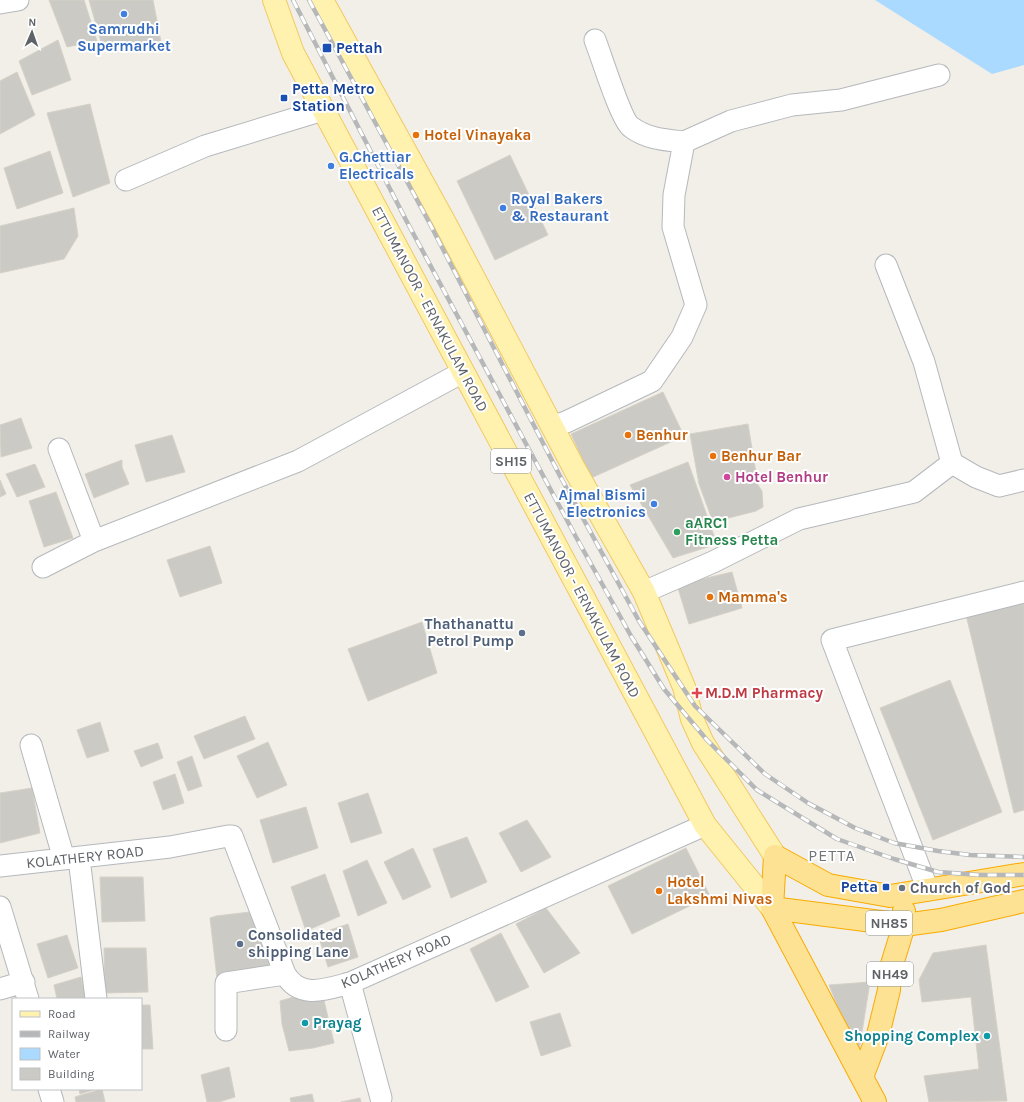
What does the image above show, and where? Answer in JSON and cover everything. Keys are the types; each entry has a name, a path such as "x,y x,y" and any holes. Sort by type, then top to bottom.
{"highway":[{"path":"870,1101 862,1077 772,908 775,856 828,885 890,896 1024,874"},
{"name":"NH49","path":"862,1077 878,1035 889,990 890,971 904,925 903,894"},
{"name":"NH85","path":"772,908 904,925 941,920 1024,901"}],"main road":[{"name":"ETTUMANOOR - ERNAKULAM ROAD","path":"274,0 293,53 705,825 772,908"},
{"path":"322,0 444,221 553,426 574,470 644,592 684,687 692,719 703,743 775,856"}],"street":[{"path":"0,3 18,0"},
{"path":"595,40 615,96 630,126 654,139 684,142 731,121 792,105 842,100 939,75"},
{"path":"126,180 205,146 323,110"},
{"path":"553,426 566,422 652,381 682,337 696,305 673,227 674,195 684,142"},
{"path":"886,265 924,362 952,464 999,486 1024,480"},
{"path":"43,567 94,541 298,460 463,372"},
{"path":"58,449 94,541"},
{"path":"644,592 713,562 799,519 914,492 952,464"},
{"path":"928,890 832,640 1024,592"},
{"path":"31,745 71,858 96,998"},
{"name":"KOLATHERY ROAD","path":"0,866 170,847 232,836 285,974 290,982 305,990 323,990 350,983 705,825"},
{"path":"0,907 26,991 0,989"},
{"path":"226,1030 226,983 285,974"},
{"path":"350,983 381,1098"},
{"path":"50,1090 52,1102"}],"water":[{"path":"875,0 1024,0 1024,65 992,74"}],"building":[{"path":"49,0 84,0 97,41 67,47"},
{"name":"Samrudhi Supermarket","path":"89,0 153,0 161,42 101,42"},
{"path":"58,40 71,80 32,95 19,61"},
{"path":"17,72 35,115 0,134 0,81"},
{"path":"90,104 110,183 73,197 47,113"},
{"path":"50,151 63,193 17,209 4,168"},
{"name":"Royal Bakers & Restaurant","path":"510,155 548,235 495,260 457,181"},
{"path":"74,208 78,236 64,259 0,273 0,226"},
{"name":"Benhur","path":"663,392 684,436 591,478 571,434"},
{"path":"21,418 32,448 1,457 0,425"},
{"name":"Hotel Benhur","path":"748,424 758,485 762,491 763,507 756,511 713,522 699,484 690,434"},
{"path":"172,435 185,472 146,482 135,445"},
{"path":"122,460 122,467 129,484 94,498 85,474"},
{"path":"688,462 717,544 673,558 630,485"},
{"path":"35,464 45,487 17,497 6,474"},
{"path":"0,480 6,494 0,497"},
{"path":"56,492 73,538 44,547 29,501"},
{"path":"210,546 222,583 180,597 167,560"},
{"name":"Mamma's","path":"732,572 742,608 689,624 677,585"},
{"path":"1024,601 1024,810 1014,813 966,615"},
{"path":"422,622 437,673 368,701 348,649"},
{"path":"950,680 1002,812 933,840 880,708"},
{"path":"245,716 255,739 204,759 194,736"},
{"path":"100,722 109,751 87,758 77,730"},
{"path":"268,742 287,785 257,798 237,756"},
{"path":"158,743 163,758 141,767 134,751"},
{"path":"192,756 202,786 188,791 177,762"},
{"path":"175,774 184,803 163,810 153,782"},
{"path":"32,788 40,833 0,843 0,793"},
{"path":"368,793 382,833 351,843 338,803"},
{"path":"306,807 318,848 273,863 260,820"},
{"path":"527,820 551,857 521,872 499,833"},
{"path":"467,837 487,882 451,898 433,849"},
{"path":"413,848 431,887 403,900 384,862"},
{"name":"Hotel Lakshmi Nivas","path":"686,848 710,896 632,934 608,886"},
{"path":"367,860 387,903 358,916 343,871"},
{"path":"325,874 340,916 306,931 291,887"},
{"path":"100,877 143,877 145,921 102,922"},
{"path":"546,908 580,953 544,973 516,924"},
{"name":"Consolidated shipping Lane","path":"250,912 271,964 269,975 217,978 210,918"},
{"path":"348,924 358,957 328,967 318,934"},
{"path":"501,933 529,987 496,1002 470,949"},
{"path":"67,935 78,968 48,978 37,944"},
{"name":"Shopping Complex","path":"986,945 1007,1101 929,1102 924,1076 979,1069 971,997 922,1002 919,980 933,953"},
{"path":"104,948 146,948 148,992 105,993"},
{"path":"81,977 86,998 57,998 54,985"},
{"path":"870,982 858,1057 829,985"},
{"name":"Prayag","path":"297,996 323,996 334,1043 313,1048 289,1051 282,1024 280,1001"},
{"path":"142,1005 150,1005 153,1049 142,1049"},
{"path":"560,1013 571,1046 541,1056 530,1022"},
{"path":"229,1067 235,1097 219,1102 207,1102 201,1075"},
{"path":"79,1090 93,1090 80,1094"},
{"path":"102,1090 105,1102 76,1102 75,1097"},
{"path":"312,1094 314,1102 291,1102 290,1098"},
{"path":"360,1098 361,1102 341,1102"}],"railway":[{"path":"293,0 406,220 576,537 631,636 664,689 707,740 757,790 837,839 894,859 938,872 980,875 1024,875"},
{"path":"309,0 430,224 560,476 639,621 695,706 765,774 808,803 855,828 894,843 938,851 970,855 1024,857"}],"place":[{"name":"Samrudhi Supermarket","path":"124,14"},
{"name":"Pettah","path":"327,48"},
{"name":"Petta Metro Station","path":"284,98"},
{"name":"Hotel Vinayaka","path":"416,135"},
{"name":"G.Chettiar Electricals","path":"331,166"},
{"name":"Royal Bakers & Restaurant","path":"503,208"},
{"name":"Benhur","path":"628,435"},
{"name":"Benhur Bar","path":"713,456"},
{"name":"Hotel Benhur","path":"727,477"},
{"name":"Ajmal Bismi Electronics","path":"654,504"},
{"name":"aARC1 Fitness Petta","path":"677,532"},
{"name":"Mamma's","path":"710,597"},
{"name":"Thathanattu Petrol Pump","path":"522,633"},
{"name":"M.D.M Pharmacy","path":"697,693"},
{"name":"Petta","path":"886,887"},
{"name":"Church of God","path":"902,888"},
{"name":"Hotel Lakshmi Nivas","path":"659,891"},
{"name":"Consolidated shipping Lane","path":"240,944"},
{"name":"Prayag","path":"305,1023"},
{"name":"Shopping Complex","path":"987,1036"}],"district":[{"name":"PETTA","path":"832,855"}]}
